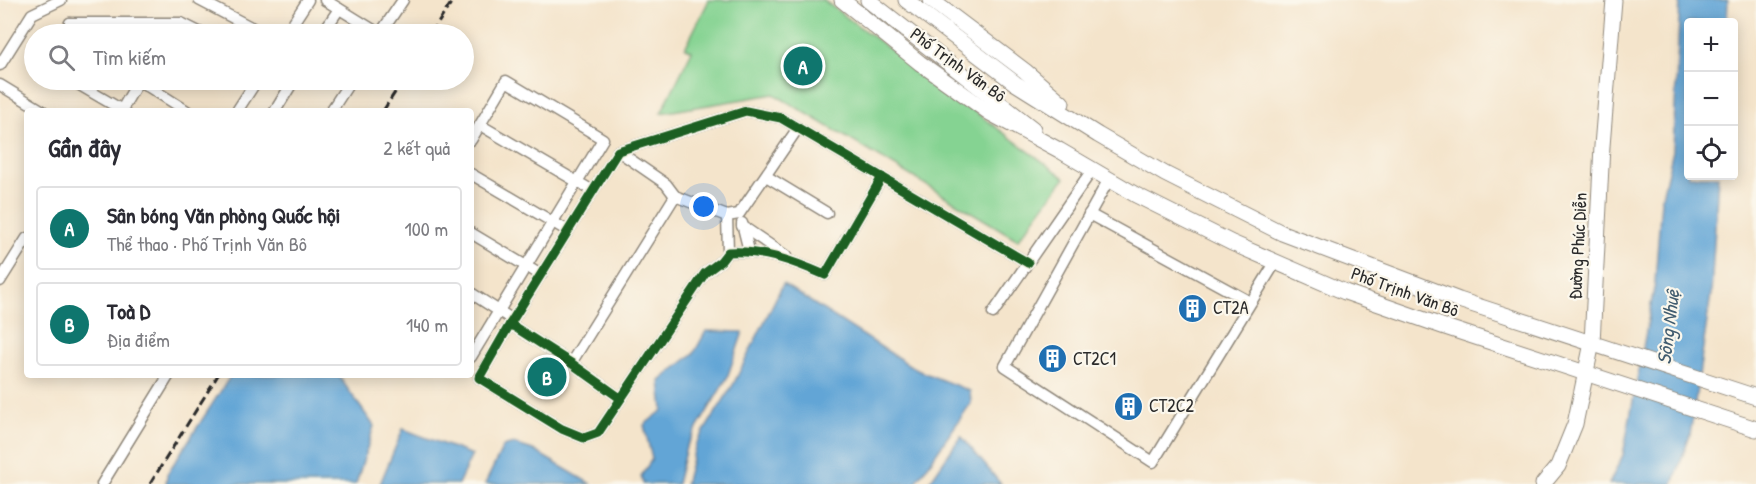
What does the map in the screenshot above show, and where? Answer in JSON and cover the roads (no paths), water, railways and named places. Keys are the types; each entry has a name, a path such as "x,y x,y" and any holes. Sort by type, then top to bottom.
{"main road":[{"name":"Phố Trịnh Văn Bô","path":"842,0 920,63 990,113 1169,212 1275,263 1345,292 1442,326 1756,429"},
{"name":"Phố Trịnh Văn Bô","path":"868,0 1059,150"},
{"name":"Phố Trịnh Văn Bô","path":"906,0 1015,83 1098,135 1165,174 1282,232 1459,300 1756,397"},
{"name":"Phố Trịnh Văn Bô","path":"931,0 1025,71 1098,135"},
{"name":"Đường Phúc Diễn","path":"1543,484 1558,466 1575,424 1592,343 1602,146 1614,0"}],"street":[{"path":"26,24 32,14 49,3 61,0"},
{"path":"199,0 245,24"},
{"path":"292,24 308,0"},
{"path":"325,0 364,24"},
{"path":"387,24 403,0"},
{"path":"329,24 339,9"},
{"path":"70,24 183,24"},
{"path":"0,65 24,27"},
{"path":"474,135 506,81 603,139 474,352"},
{"path":"0,85 37,108"},
{"path":"87,90 117,108"},
{"path":"124,108 133,90"},
{"path":"154,90 182,108"},
{"path":"239,108 251,90"},
{"path":"277,108 288,90"},
{"path":"333,108 345,90"},
{"path":"727,216 728,252 721,261 705,273 598,433 584,438 562,429 479,378 511,322 618,151 746,111 781,118 1028,263"},
{"path":"480,125 593,191"},
{"path":"618,151 666,184 675,196 727,216 739,214 798,128"},
{"path":"993,313 1092,170"},
{"path":"474,176 568,231"},
{"path":"766,176 827,213"},
{"path":"742,226 791,260 825,275 882,177"},
{"path":"1109,179 1005,366 1153,462 1275,263"},
{"path":"571,363 675,196"},
{"path":"739,214 749,251"},
{"path":"1089,214 1251,302"},
{"path":"474,234 541,275"},
{"path":"0,281 24,243"},
{"path":"728,252 749,251 791,260"},
{"path":"474,295 499,310 511,322 620,398"},
{"path":"102,484 167,378"}],"water":[{"name":"Sông Nhuệ","path":"1680,0 1728,0 1727,18 1684,18 1684,180 1718,180 1711,294 1690,435 1673,484 1609,484 1623,455 1655,283 1661,200 1673,151"},
{"path":"783,284 917,370 970,391 971,403 915,484 685,484 696,444 733,385"},
{"path":"706,331 743,332 727,378 686,447 677,484 643,484 641,476 652,459 644,425 663,410 660,381 694,353"},
{"path":"229,378 340,378 374,426 356,484 166,484 167,474"},
{"path":"403,429 472,455 458,484 380,484"},
{"path":"961,436 1001,484 928,484"},
{"path":"514,444 533,450 591,484 485,484 503,447"}],"railway":[{"path":"437,24 453,0"},
{"path":"385,108 397,90"},
{"path":"150,484 216,378"}],"place":[{"name":"Sân bóng Văn phòng Quốc hội","path":"803,66"},
{"name":"CT2A","path":"1192,308"},
{"name":"CT2C1","path":"1052,359"},
{"name":"Toà D","path":"547,377"},
{"name":"CT2C2","path":"1128,406"}]}
